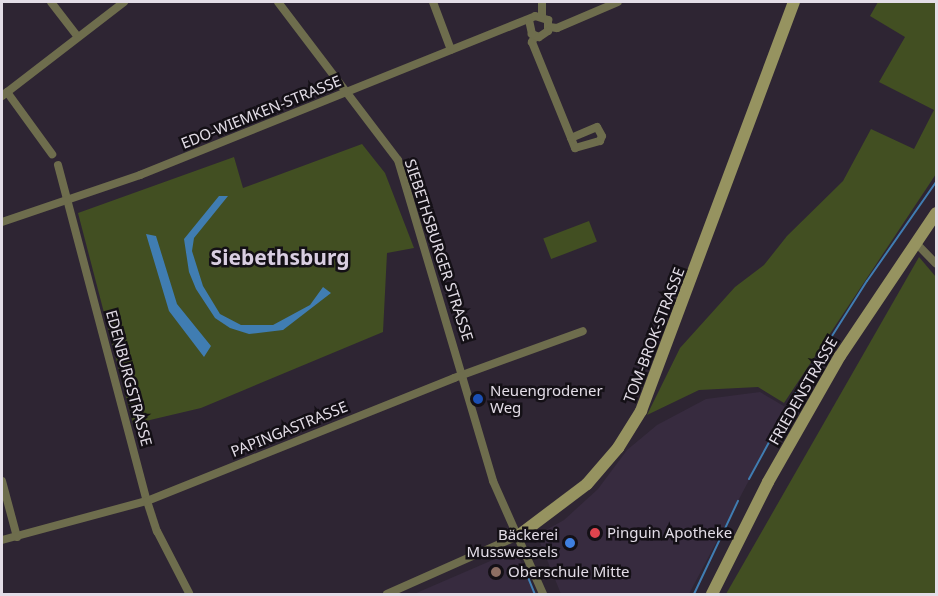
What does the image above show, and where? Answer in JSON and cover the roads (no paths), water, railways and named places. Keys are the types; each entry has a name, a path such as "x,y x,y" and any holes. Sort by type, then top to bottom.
{"street":[{"path":"51,2 78,37"},
{"path":"52,154 4,94 124,2"},
{"name":"SIEBETHSBURGER STRASSE","path":"278,2 398,160 464,374 493,480 518,536"},
{"path":"433,2 451,50"},
{"path":"542,2 545,9 542,16 549,27"},
{"path":"535,36 546,34 549,27 618,2"},
{"name":"TOM-BROK-STRASSE","path":"387,594 518,536 587,484 618,448 641,411 794,2"},
{"name":"EDO-WIEMKEN-STRASSE","path":"2,222 68,202 542,16"},
{"path":"529,20 528,28 535,36"},
{"path":"535,36 532,42 570,138"},
{"name":"EDENBURGSTRASSE","path":"58,165 147,501 157,531 189,593"},
{"name":"FRIEDENSTRASSE","path":"712,594 807,414 915,242 936,213"},
{"path":"915,242 936,264"},
{"name":"PAPINGASTRASSE","path":"2,540 147,501 464,374 583,331"},
{"path":"2,481 17,537"},
{"path":"518,536 543,594"}],"water":[{"path":"219,196 228,196 194,238 192,251 203,286 220,314 241,325 273,325 310,305 323,287 331,293 283,330 249,334 230,328 215,318 196,289 189,272 184,239"},
{"path":"146,234 156,236 177,304 211,346 204,357 169,311"}],"waterway":[{"path":"792,399 867,281 936,182"},
{"path":"749,479 786,411"},
{"path":"694,594 738,501"},
{"path":"523,565 535,594"}],"place":[{"name":"Neuengrodener Weg","path":"478,399"},
{"name":"Pinguin Apotheke","path":"595,533"},
{"name":"Bäckerei Musswessels","path":"570,543"},
{"name":"Oberschule Mitte","path":"496,572"}],"district":[{"name":"Siebethsburg","path":"280,257"}]}
